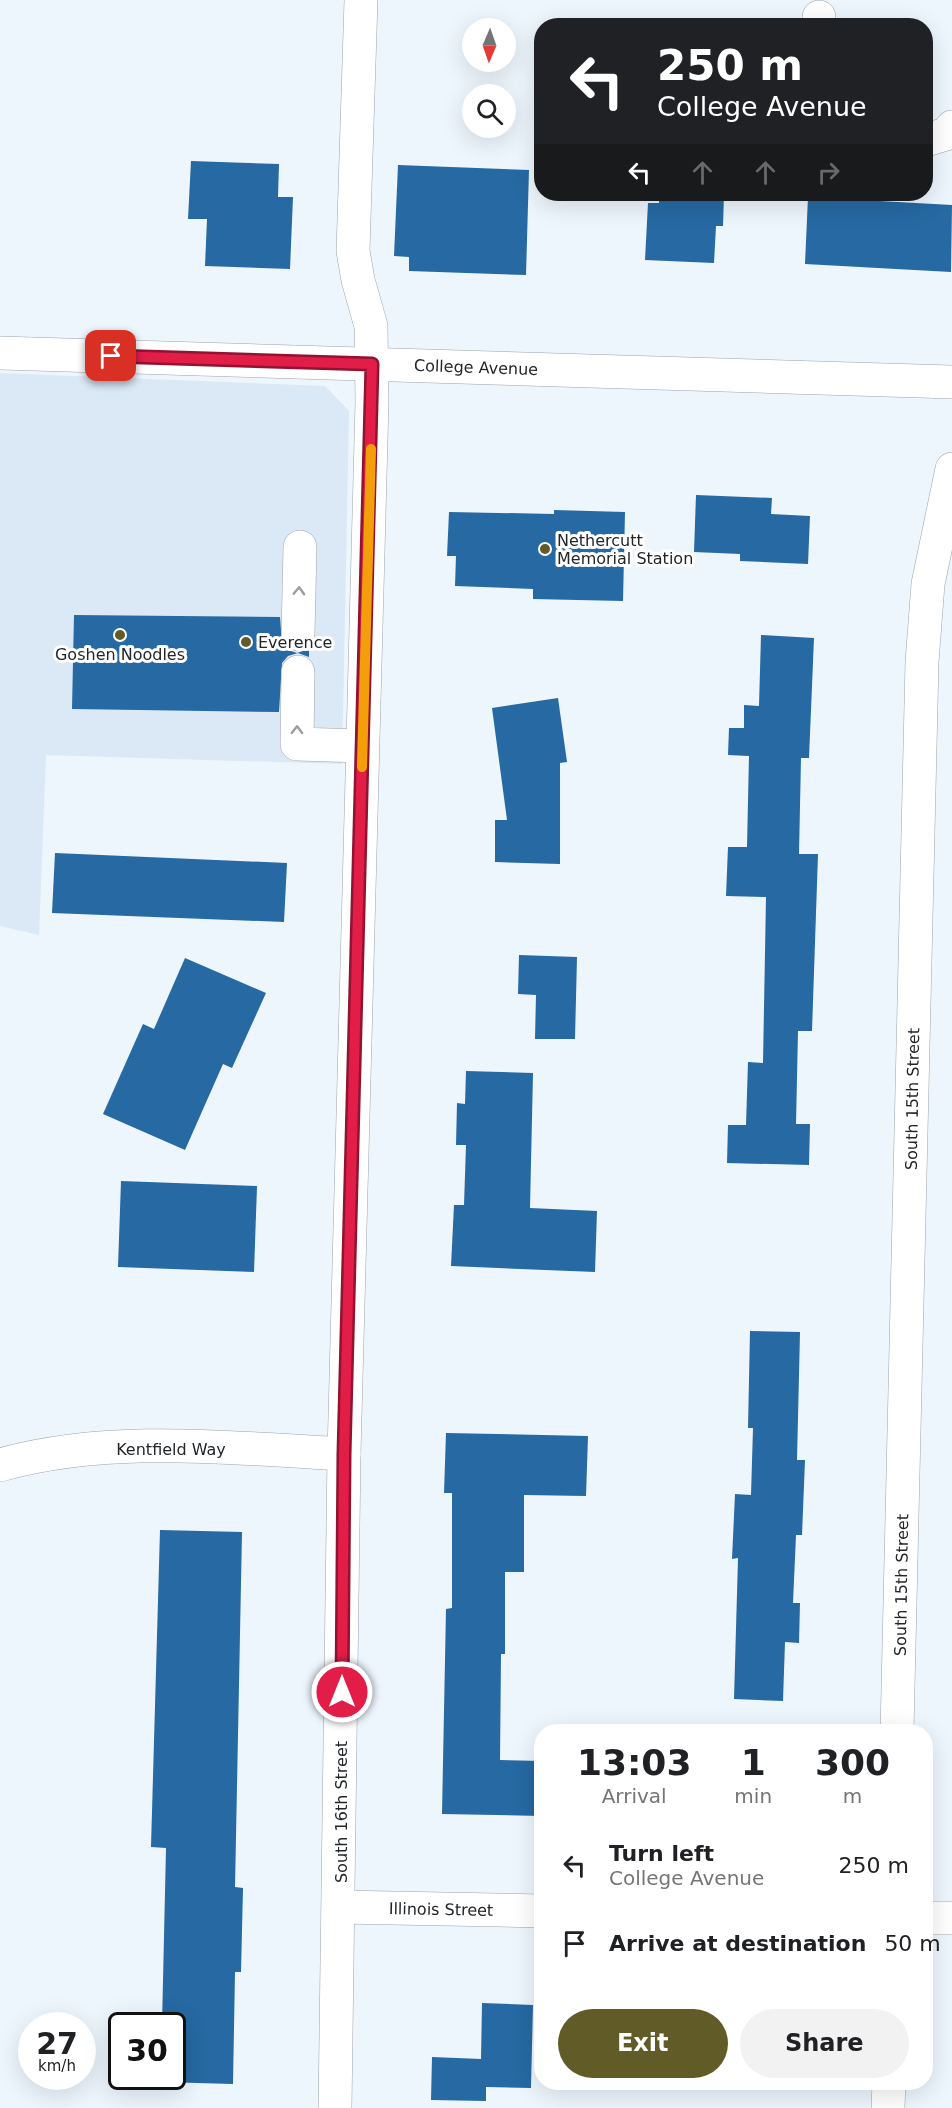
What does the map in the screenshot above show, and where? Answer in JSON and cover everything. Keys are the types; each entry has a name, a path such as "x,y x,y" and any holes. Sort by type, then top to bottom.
{"street":[{"name":"South 16th Street","path":"335,2108 340,1907 344,1454 372,364 371,326 357,280 353,251 361,0"},
{"path":"933,138 946,134 952,127"},
{"name":"College Avenue","path":"0,353 952,382"},
{"name":"South 15th Street","path":"897,1724 922,662 928,584 952,469"},
{"path":"298,634 300,547"},
{"path":"298,672 297,744 362,746"},
{"name":"Kentfield Way","path":"0,1465 88,1449 168,1446 344,1454"},
{"name":"Illinois Street","path":"340,1907 534,1911"},
{"path":"933,1918 952,1918"},
{"path":"888,2108 889,2090"}],"shaded area":[{"path":"0,373 325,386 349,411 342,764 46,755 39,935 0,926"}],"building":[{"path":"191,161 279,164 278,197 293,197 290,269 205,266 207,219 188,219"},
{"path":"398,165 529,170 526,275 409,271 409,257 394,256"},
{"path":"659,201 724,201 723,226 716,226 714,263 645,260 648,203 659,203"},
{"path":"808,201 880,201 952,205 951,272 805,264"},
{"path":"696,495 772,498 771,514 810,516 808,564 740,561 740,554 694,552"},
{"path":"554,510 625,512 623,601 533,599 533,589 455,586 456,556 447,556 449,512 554,514"},
{"path":"74,615 280,617 282,643 288,650 297,653 309,649 309,657 298,653 288,656 282,663 279,712 72,709"},
{"path":"761,635 814,638 809,758 801,758 799,854 818,854 812,1031 798,1031 796,1124 810,1124 809,1165 727,1163 728,1125 746,1125 748,1062 763,1063 766,897 726,896 728,847 747,847 749,756 728,755 729,728 744,728 744,705 759,706"},
{"path":"558,698 567,762 560,763 560,864 495,862 495,820 507,820 492,708"},
{"path":"55,853 287,863 284,922 52,913"},
{"path":"519,955 577,957 575,1039 535,1039 536,995 518,994"},
{"path":"185,958 266,993 232,1068 223,1064 185,1150 103,1114 143,1024 154,1029"},
{"path":"466,1071 533,1073 530,1208 597,1211 595,1272 451,1266 454,1205 464,1205 466,1145 456,1145 457,1103 465,1104"},
{"path":"121,1181 257,1186 254,1272 118,1267"},
{"path":"750,1331 800,1332 797,1460 805,1460 802,1535 796,1535 793,1603 800,1603 799,1643 785,1642 783,1701 734,1699 738,1558 732,1559 735,1494 751,1495 753,1428 748,1428"},
{"path":"446,1433 588,1436 586,1496 524,1495 524,1572 505,1572 505,1654 501,1654 500,1760 534,1761 534,1816 442,1814 446,1609 452,1608 452,1493 444,1493"},
{"path":"160,1530 242,1532 235,1887 243,1888 241,1972 235,1972 233,2084 186,2083 186,2012 162,2012 166,1848 151,1847"},
{"path":"482,2003 533,2005 531,2088 486,2087 486,2101 431,2100 432,2057 481,2059"}],"slow traffic":[{"path":"362,767 371,449"}],"place":[{"name":"Nethercutt Memorial Station","path":"545,549"},
{"name":"Goshen Noodles","path":"120,635"},
{"name":"Everence","path":"246,642"}],"route":[{"path":"111,356 372,364 344,1454 342,1692"}]}
